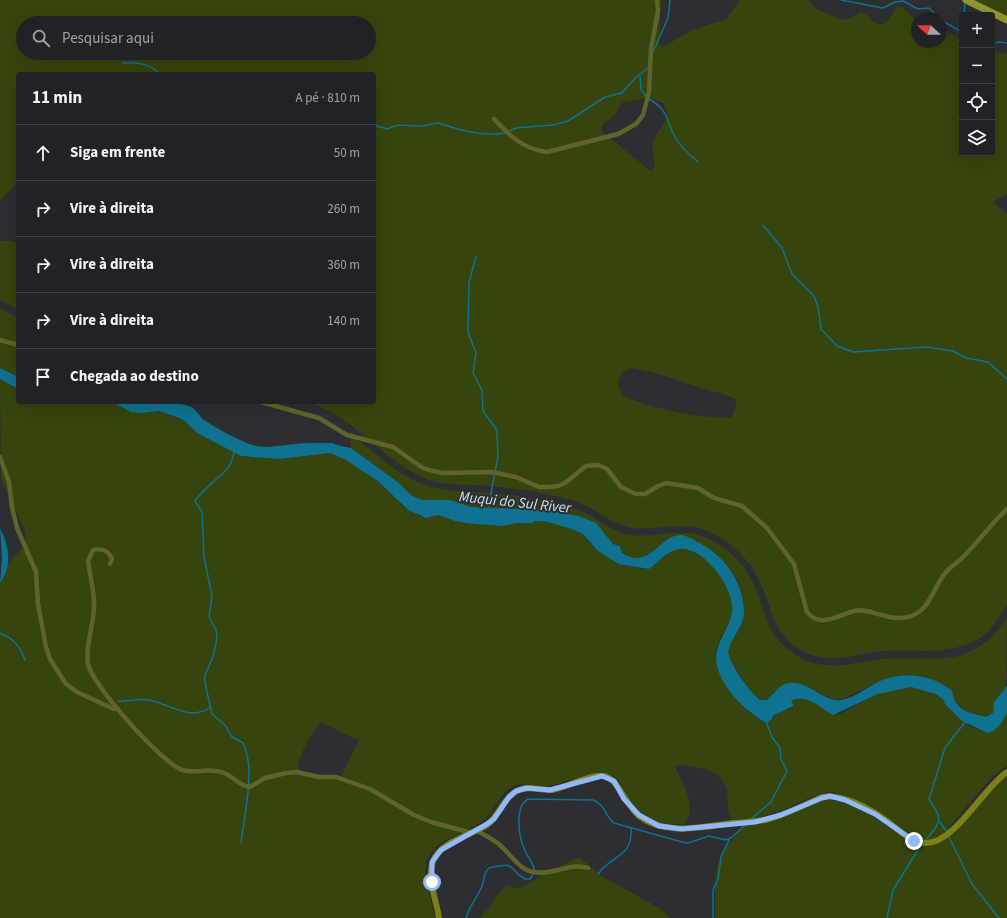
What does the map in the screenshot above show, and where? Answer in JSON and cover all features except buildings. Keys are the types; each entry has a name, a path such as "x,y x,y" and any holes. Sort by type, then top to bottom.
{"main road":[{"path":"966,0 1007,20"},
{"path":"439,918 432,882 432,862 441,850 494,819 512,794 521,789 550,790 602,776 614,781 624,799 639,815 659,826 682,829 755,822 781,815 830,796 845,800 875,814 914,841 929,843 942,838 952,831 988,789 1007,772"}],"street":[{"path":"494,120 518,142 536,151 546,152 618,134 636,124 643,115 648,98 651,49 658,11 657,0"},
{"path":"0,340 16,344"},
{"path":"268,404 319,418 347,435 393,447 423,468 443,473 492,472 516,477 539,487 548,487 558,486 565,483 586,466 598,465 607,469 621,487 636,494 645,494 666,483 698,488 714,498 742,506 763,524 794,564 807,612 811,617 820,621 839,617 858,610 895,618 906,618 921,611 946,573 964,557 1007,509"},
{"path":"0,457 9,482 12,507 17,528 36,572 38,604 46,647 50,659 66,684 77,692 116,710"},
{"path":"110,564 112,559 111,556 104,550 93,550 90,554 88,561 94,609 88,662 95,681 116,710 154,747 181,770 220,771 230,775 244,786 250,787 265,778 286,773 297,772 319,777 336,777 370,789 420,817 474,831 500,845 524,868 532,872 546,872 572,865 588,868"}],"green space":[{"path":"0,0 661,0 659,45 663,47 692,30 726,19 740,0 809,0 816,9 841,20 851,18 861,12 878,25 881,25 889,20 897,7 902,7 911,15 911,48 947,48 947,33 959,38 959,156 995,156 995,53 1007,53 1007,194 993,202 1007,214 1007,605 985,634 975,641 963,646 950,649 925,651 874,652 840,658 824,658 814,656 800,650 786,639 775,621 761,584 744,557 728,543 710,532 701,528 682,526 643,528 625,527 589,507 574,501 554,496 510,488 436,482 418,475 402,466 342,419 326,409 313,404 376,404 376,72 16,72 16,184 0,201","holes":["649,98 663,103 666,108 668,118 657,133 653,143 654,165 651,171 602,132 602,125 613,117 623,102","631,368 666,376 737,400 732,418 718,418 676,412 622,396 618,383 621,373"]},
{"path":"971,0 1007,0 1007,18"},
{"path":"0,241 13,241 16,244 16,308 0,300"},
{"path":"0,308 16,317 16,376 0,368"},
{"path":"0,379 16,388 16,404 116,404 131,412 142,413 159,411 186,422 197,433 241,456 279,459 329,453 346,460 379,482 402,506 419,516 426,518 438,515 455,521 502,526 517,523 532,523 535,521 558,524 580,532 593,546 606,556 619,562 649,569 665,556 676,550 681,549 698,554 713,564 719,572 726,586 732,607 730,619 717,646 716,662 725,683 732,694 740,704 758,719 767,723 780,711 789,710 794,707 791,701 797,699 809,701 838,715 881,693 899,688 914,687 942,697 952,711 964,722 977,729 992,732 1007,713 1007,766 992,777 943,834 928,841 915,839 887,817 856,800 833,792 820,793 785,809 755,819 732,819 728,811 727,790 724,782 719,776 714,772 680,764 675,767 690,803 688,818 684,824 663,823 642,814 629,800 619,781 606,773 594,773 550,786 523,784 514,786 505,793 485,819 473,827 443,842 436,847 431,854 427,861 426,874 435,918 0,918 0,583 9,562 24,546 26,539 24,528 1,479","holes":["322,722 359,740 341,777 302,774 299,770 298,764 305,746"]},
{"path":"353,436 404,475 430,487 455,491 510,495 562,505 580,510 615,530 630,535 639,536 682,532 708,538 731,554 750,576 770,628 775,636 789,650 812,663 835,665 894,658 935,659 955,657 971,651 983,644 994,635 1007,618 1006,689 996,700 993,713 986,717 963,710 955,702 952,693 948,688 936,681 919,676 901,675 880,681 841,700 833,699 808,687 797,684 775,691 766,701 760,699 743,681 728,653 731,643 743,619 744,607 741,590 736,579 723,561 705,546 685,537 676,537 662,543 645,556 638,558 631,557 622,553 620,546 613,544 605,534 579,516 546,510 471,507 451,500 422,500 411,495 399,483 351,448 350,440"},
{"path":"1007,772 1007,918 715,918 715,879 717,867 726,848 744,825 755,825 766,822 826,799 843,802 873,816 912,844 928,847 947,838"},
{"path":"579,857 603,877 659,908 671,918 480,918 507,885 519,889"}],"water":[{"path":"0,368 16,376 16,388 0,379"},
{"path":"116,404 184,404 193,408 204,420 215,427 237,439 256,446 268,447 305,443 332,443 351,448 399,483 411,495 422,500 451,500 471,507 546,510 579,516 596,523 613,544 620,546 622,553 632,557 640,558 647,555 674,536 682,535 689,538 715,553 723,561 736,580 741,591 744,614 743,619 731,643 728,653 741,679 760,700 767,700 783,685 791,683 806,686 827,698 841,700 856,695 880,681 908,675 926,678 944,685 952,691 956,703 960,707 968,712 986,717 993,713 994,702 1007,686 1007,712 1000,725 988,733 962,721 945,704 943,699 936,694 911,687 878,694 833,715 813,702 797,699 791,701 794,706 774,715 767,723 748,711 735,698 724,683 720,674 717,666 717,651 731,618 731,601 722,579 705,560 696,553 686,549 672,551 649,569 619,564 598,551 583,534 548,522 535,521 532,523 517,523 502,526 466,523 438,515 426,518 408,510 379,482 346,460 330,453 279,459 241,456 197,433 186,422 179,418 159,411 142,413 131,412"},
{"path":"0,528 6,542 8,562 7,569 0,583 2,559"}],"waterway":[{"path":"653,52 668,18 670,0"},
{"path":"841,0 883,8 895,2 903,1 918,9 929,8 933,12"},
{"path":"964,12 965,2"},
{"path":"947,23 959,30"},
{"path":"995,43 1007,43"},
{"path":"123,63 138,63 147,65 158,72"},
{"path":"509,131 516,128 553,125 568,121 605,97 622,93 636,77 648,68"},
{"path":"640,76 641,89 646,96"},
{"path":"649,99 661,108 677,141 685,151 698,162"},
{"path":"376,126 387,129 396,126 423,126 439,123 480,133 505,133"},
{"path":"763,225 782,248 792,274 814,296 818,307 821,329 837,346 853,352 927,347 953,351 966,358 988,362 1007,379"},
{"name":"Muqui do Sul River","path":"476,256 469,283 468,332 476,353 473,373 482,390 483,411 497,430 498,456 488,509"},
{"path":"235,450 228,468 200,494 195,501 202,512 204,557 212,596 209,617 216,630 217,638 213,657 205,675 205,683 212,714 225,725 231,736 243,743 247,753 249,765 248,792 241,843"},
{"path":"0,633 16,644 25,660"},
{"path":"118,701 141,699 149,700 180,711 195,713 211,707"},
{"path":"750,820 771,802 787,771 781,759 780,748 772,737 766,721"},
{"path":"925,841 939,821 937,812 929,799 945,748 965,722"},
{"path":"466,918 489,868 505,865 511,867 525,879 530,879 533,875 534,868 525,851 519,830 519,815 521,808 528,799 593,800 603,807 614,823 688,843 709,836 726,840 732,837 746,824"},
{"path":"940,822 947,832"},
{"path":"598,874 629,845 631,828"},
{"path":"948,835 972,884 999,918"},
{"path":"713,918 713,890 718,879 721,857 730,838"},
{"path":"887,918 893,890 921,845"}],"route":[{"path":"432,882 431,869 435,856 451,843 494,819 509,797 516,791 527,788 550,790 602,776 610,778 614,781 624,799 639,815 659,826 682,829 755,822 781,815 830,796 845,800 875,814 914,841"}]}
